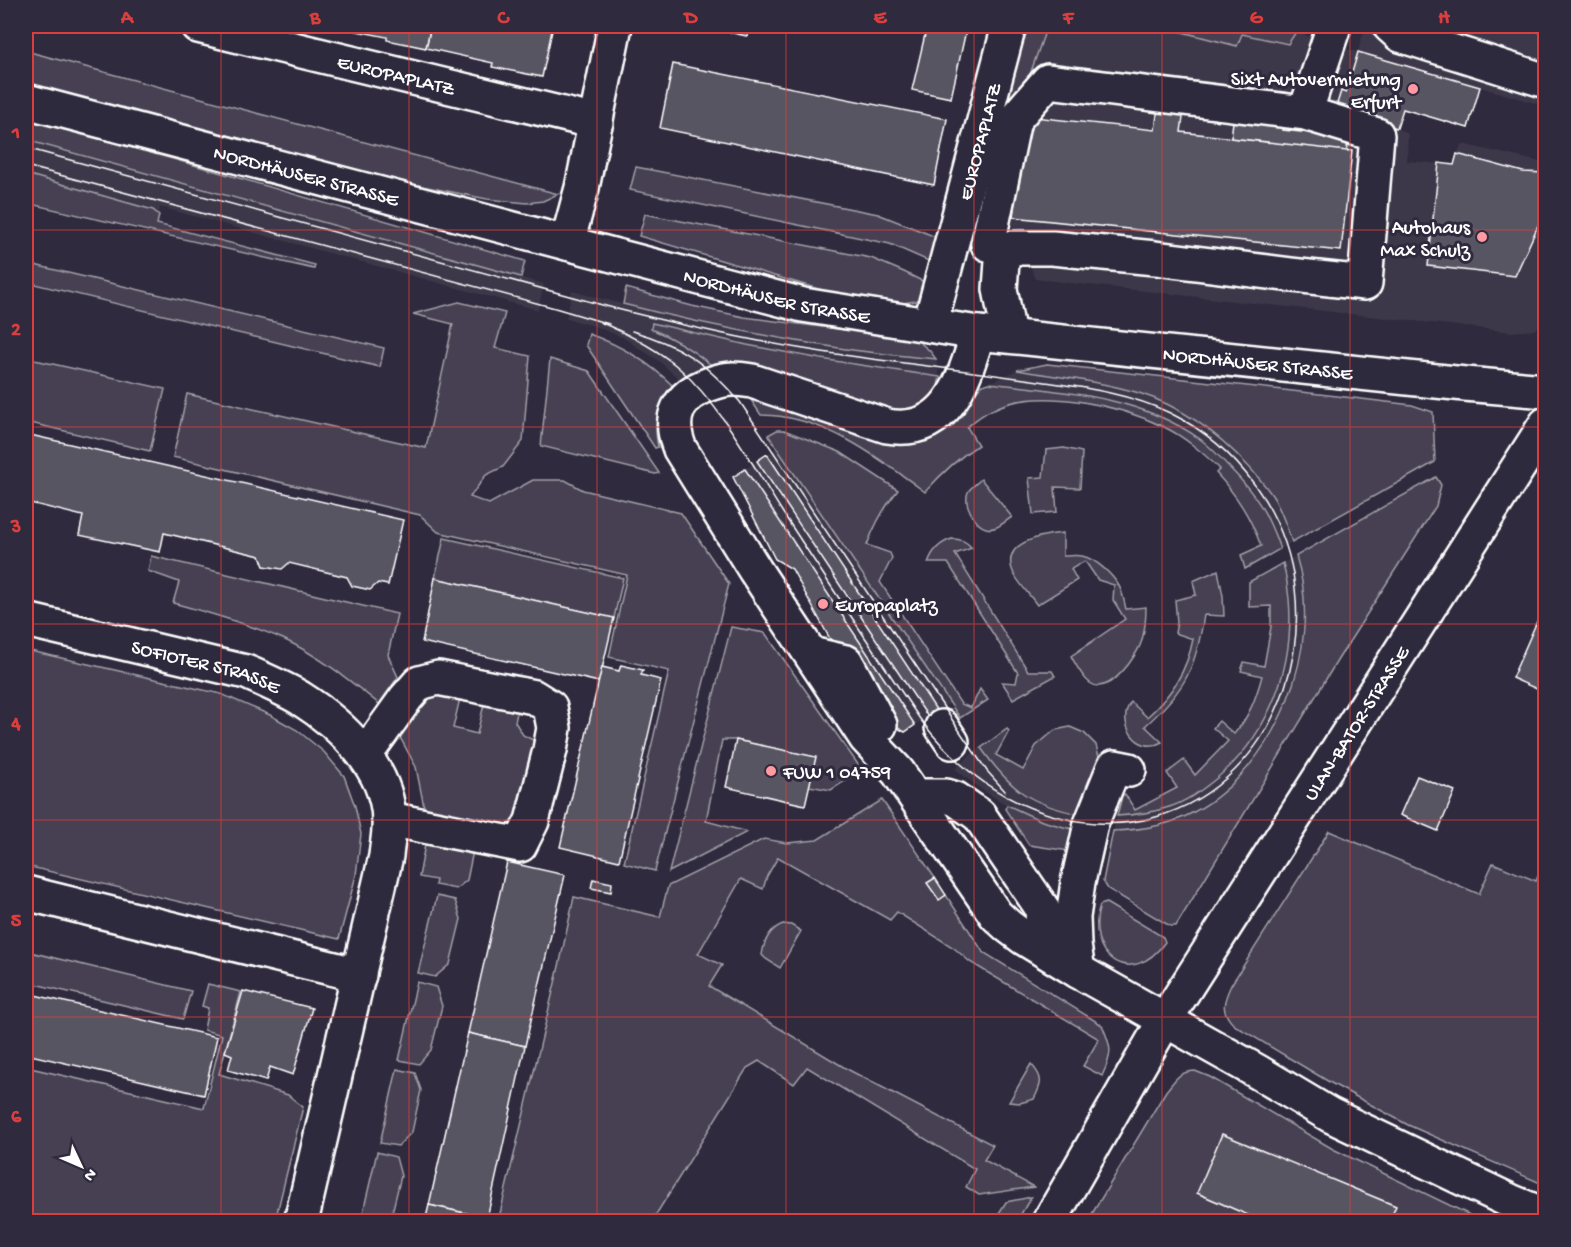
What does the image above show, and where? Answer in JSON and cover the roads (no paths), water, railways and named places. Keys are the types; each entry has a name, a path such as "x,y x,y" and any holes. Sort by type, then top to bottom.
{"street":[{"name":"EUROPAPLATZ","path":"198,26 596,122"},
{"path":"567,243 582,188 615,26"},
{"name":"EUROPAPLATZ","path":"930,325 1009,26"},
{"path":"1305,113 1334,26"},
{"path":"1390,26 1400,35 1545,81"},
{"path":"1047,81 1305,113 1377,135 1365,283 1155,258 1052,248 1003,248 988,244 1014,120 1047,81"},
{"name":"NORDHÄUSER STRASSE","path":"26,101 803,305 993,334 1545,391"},
{"path":"1003,248 993,334 966,371 952,398 931,420 911,428 873,423 752,381 720,380 698,388 682,401 674,422 675,436 680,449 695,472 727,486 762,552 755,570 866,738 897,773 996,915 1008,926 1078,971 1330,1115 1505,1211 1545,1216"},
{"name":"ULAN-BATOR-STRASSE","path":"1049,1221 1165,1020 1545,424"},
{"name":"SOFIOTER STRASSE","path":"26,620 246,672 284,690 322,713 365,755 382,785 390,819 386,856 301,1221"},
{"path":"365,755 419,683 438,678 534,697 550,707 554,728 550,750 532,821 520,845 390,819"},
{"path":"1078,971 1073,918 1078,882 1091,824 1114,767 1129,770"},
{"path":"897,773 956,799 979,815 1042,908 1044,950"},
{"path":"26,893 359,975"}],"tram line":[{"path":"26,148 617,309 689,326 761,342 822,352 1093,389 1124,396 1170,413 1217,444 1255,485 1270,508 1282,534 1290,560 1295,588 1295,640 1285,688 1264,732 1235,770 1199,798 1156,817 1108,823 1055,816 1015,801 997,791 963,766 920,719 783,513 736,437 695,383 661,354 600,322"},
{"path":"26,166 609,324"},
{"path":"632,331 649,336 692,357 716,376 740,402 963,736 987,771 1005,791"}],"place":[{"name":"Sixt Autovermietung Erfurt","path":"1413,89"},
{"name":"Autohaus Max Schulz","path":"1482,237"},
{"name":"Europaplatz","path":"823,604"},
{"name":"FUW 1 04759","path":"771,771"}]}
